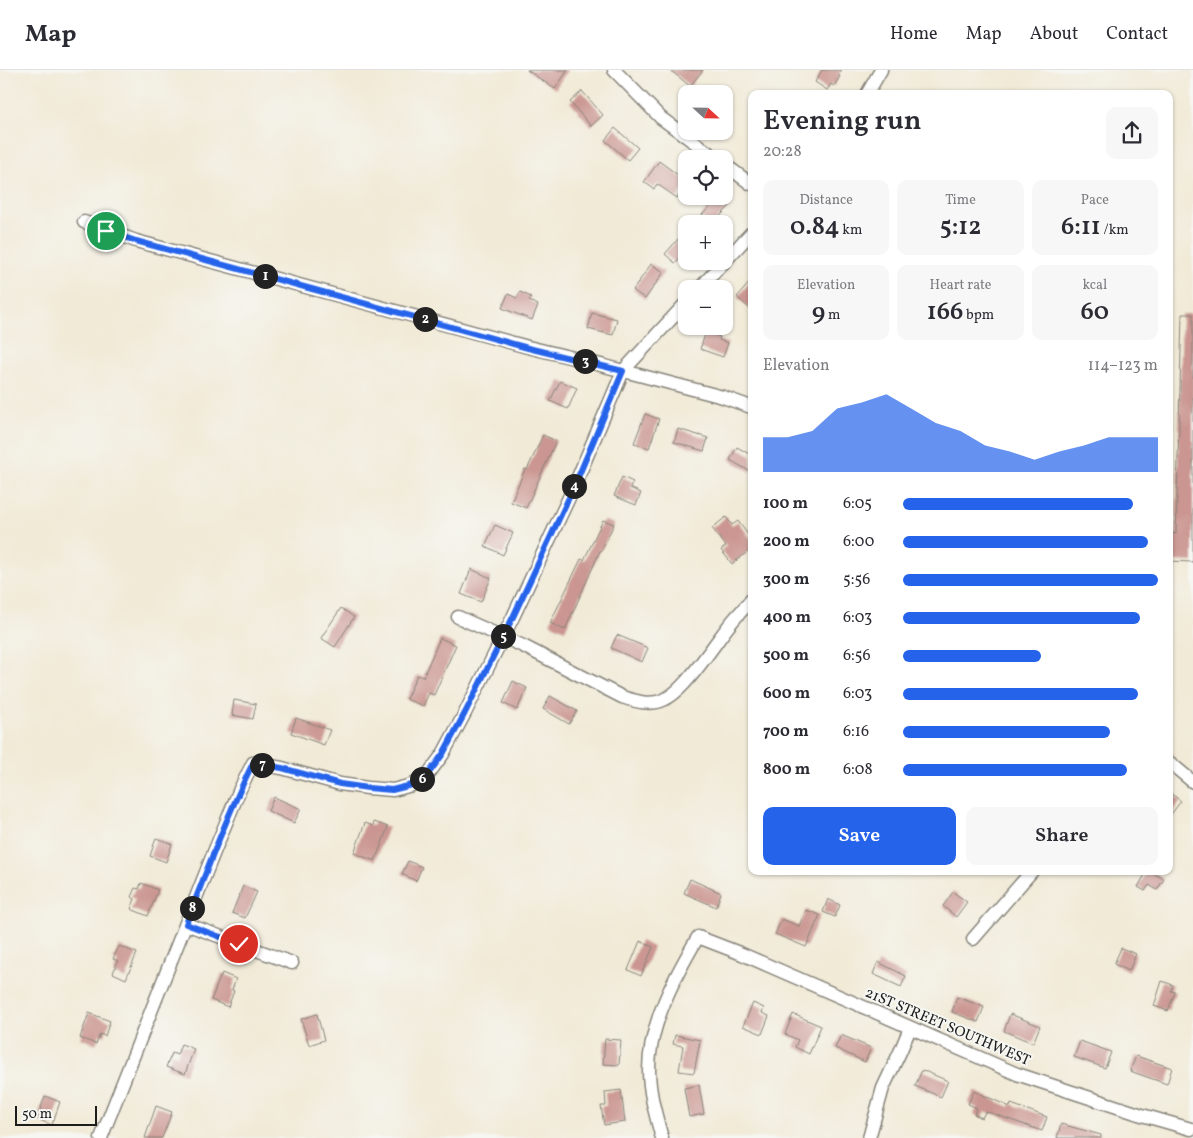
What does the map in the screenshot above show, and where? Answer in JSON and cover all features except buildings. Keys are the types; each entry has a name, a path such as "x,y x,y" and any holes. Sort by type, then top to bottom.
{"street":[{"path":"614,70 661,118 704,150"},
{"path":"869,90 881,70"},
{"path":"733,171 748,182"},
{"path":"84,222 136,241 528,348 724,397 748,406"},
{"path":"707,280 748,236"},
{"path":"101,1138 214,852 253,763 282,768 340,784 392,790 403,788 421,780 429,773 443,754 503,636 573,489 623,371 678,312"},
{"path":"458,617 503,636 622,696 636,701 657,702 666,700 680,688 748,604"},
{"path":"1173,765 1193,782"},
{"path":"973,939 1029,875"},
{"path":"186,924 292,964"},
{"name":"21ST STREET SOUTHWEST","path":"662,1138 650,1086 650,1055 668,996 683,962 698,937 742,954 1017,1074 1191,1129"},
{"path":"869,1138 883,1088 910,1028"}],"route":[{"path":"106,231 136,241 528,348 623,371 573,489 513,617 443,754 429,773 412,785 392,790 340,784 282,768 253,763 240,789 186,924 239,944"}]}
